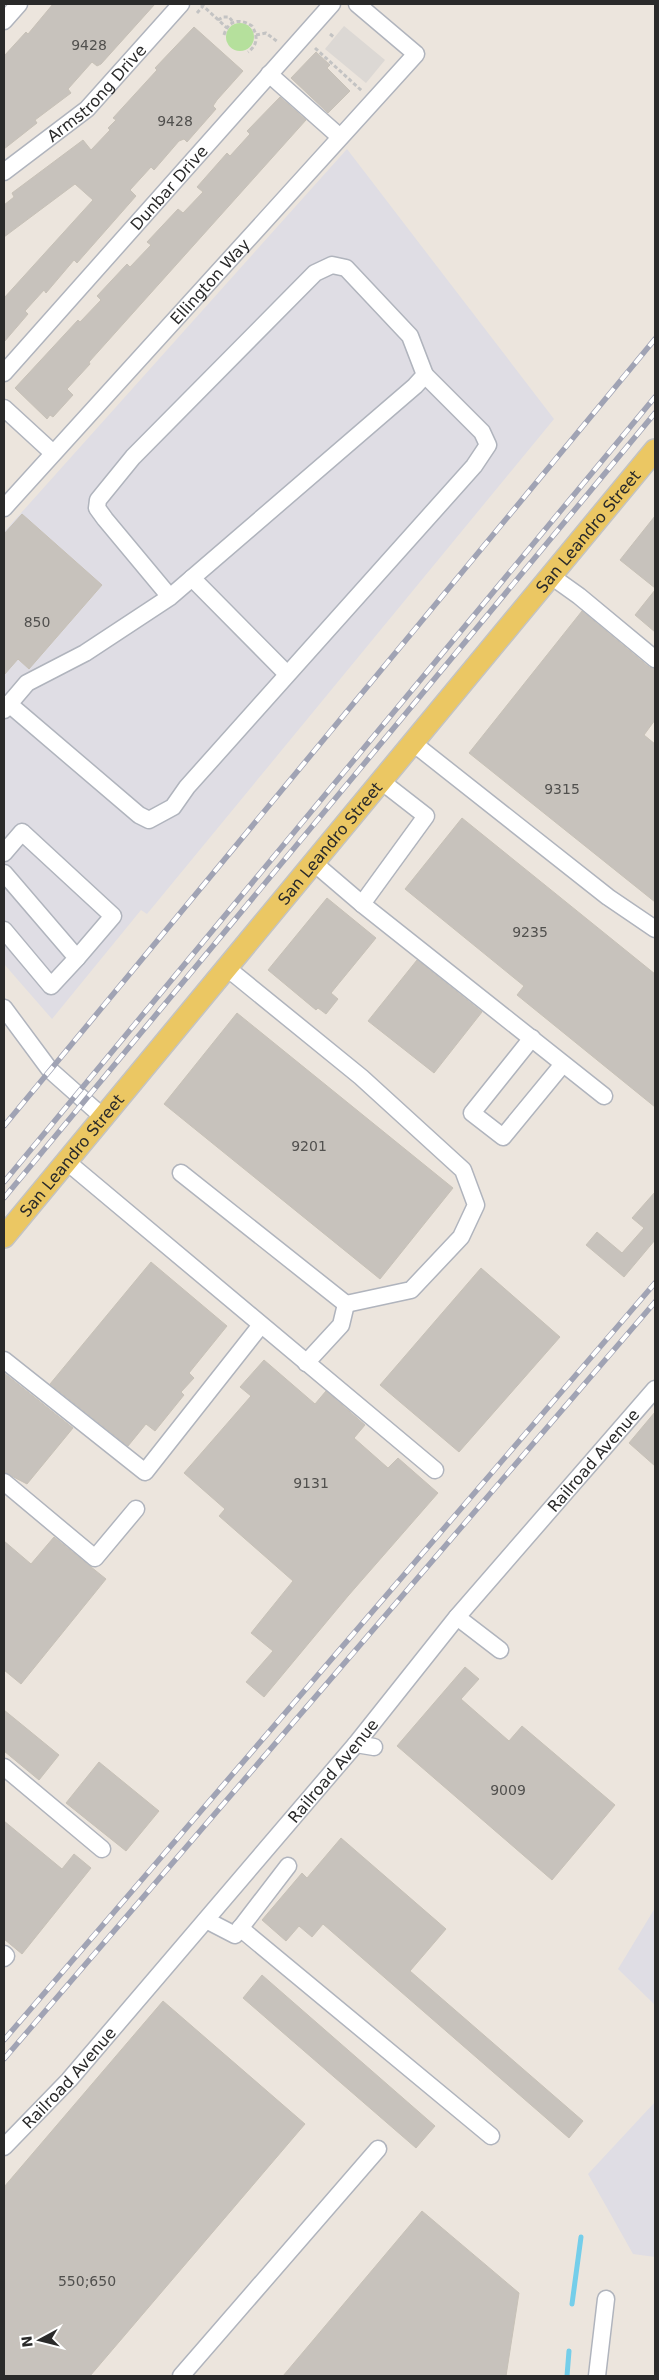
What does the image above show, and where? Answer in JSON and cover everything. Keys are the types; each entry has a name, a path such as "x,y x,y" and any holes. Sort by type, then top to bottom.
{"main road":[{"name":"San Leandro Street","path":"4,1237 655,450"}],"street":[{"path":"4,21 19,4"},
{"name":"Armstrong Drive","path":"4,172 87,109 181,4"},
{"name":"Dunbar Drive","path":"4,372 332,4"},
{"name":"Ellington Way","path":"4,508 416,54 358,4"},
{"path":"269,74 340,137"},
{"path":"170,597 104,519 97,508 98,500 134,456 315,273 332,265 346,268 410,336 425,375 482,432 488,445 474,466 187,787 173,807 149,820 139,815 6,707 27,683 85,653 170,597 415,386 425,375"},
{"path":"4,408 53,453"},
{"path":"551,576 580,596 655,659"},
{"path":"192,578 287,674"},
{"path":"413,743 608,897 655,929"},
{"path":"362,904 426,816 381,782"},
{"path":"4,853 22,832 113,916 51,986 4,930"},
{"path":"314,863 362,904 604,1096"},
{"path":"4,873 77,958"},
{"path":"227,968 361,1077 463,1170 476,1205 461,1237 411,1290 346,1304"},
{"path":"4,1008 50,1070 103,1117"},
{"path":"532,1038 472,1113 502,1137 563,1064"},
{"path":"66,1161 435,1470"},
{"path":"180,1173 346,1304"},
{"path":"306,1363 341,1325 346,1304"},
{"path":"4,1360 145,1472 261,1325"},
{"name":"Railroad Avenue","path":"4,2147 69,2080 356,1744 458,1617 655,1389"},
{"path":"4,1482 94,1558 136,1509"},
{"path":"458,1617 500,1650"},
{"path":"356,1744 374,1748"},
{"path":"4,1767 102,1849"},
{"path":"206,1920 235,1935 288,1866"},
{"path":"240,1928 491,2136"},
{"path":"4,1954 6,1956 4,1958"},
{"path":"181,2376 378,2149"},
{"path":"597,2376 606,2298"}],"path":[{"path":"196,13 202,5 227,28"},
{"path":"218,20 223,17 229,17 233,22"},
{"path":"224,35 227,28 233,22 247,22 252,26 256,35 255,45 248,52"},
{"path":"256,35 266,33 271,35 289,52"},
{"path":"330,34 334,38"},
{"path":"303,37 373,101"}],"shaded area":[{"path":"344,26 385,60 366,83 325,49"},
{"path":"347,149 554,419 147,914 141,910 52,1019 4,964 4,532"},
{"path":"655,1908 655,2005 618,1969"},
{"path":"655,2102 655,2257 633,2254 588,2174"}],"green space":[{"path":"240,23 250,27 254,37 250,47 240,51 230,47 226,37 230,27"}],"building":[{"path":"53,4 155,4 101,64 97,66 92,62 68,89 71,93 35,120 37,123 4,149 4,56 26,32 28,34"},
{"path":"194,27 243,71 217,100 213,106 216,109 187,142 184,139 179,141 154,170 151,167 130,190 136,196 77,263 74,260 46,293 44,290 25,311 28,314 4,342 4,298 93,200 75,184 4,237 4,205 14,197 12,193 83,140 91,150 110,130 108,128 116,120 113,118 157,70 155,68"},
{"path":"316,52 330,65 327,68 350,91 328,113 291,78"},
{"path":"280,97 306,120 89,362 90,364 67,389 73,395 53,417 50,415 47,419 15,388 78,320 80,322 101,300 97,296 127,264 130,267 151,245 147,242 178,209 183,213 203,192 197,187 227,153 230,156 250,134 247,131"},
{"path":"22,514 102,585 29,669 18,659 4,675 4,534"},
{"path":"655,516 655,588 620,560"},
{"path":"655,590 655,632 635,615"},
{"path":"582,611 649,667 655,669 655,720 644,735 655,744 655,902 469,753"},
{"path":"462,818 655,974 655,1107 517,995 524,986 405,889"},
{"path":"327,898 376,938 331,993 338,999 326,1014 318,1008 316,1010 268,970"},
{"path":"417,960 482,1012 434,1073 368,1021"},
{"path":"237,1013 453,1188 380,1279 164,1104"},
{"path":"655,1192 655,1240 624,1277 586,1245 597,1232 622,1253 644,1228 632,1218"},
{"path":"151,1262 227,1326 189,1373 194,1378 181,1392 184,1395 155,1431 146,1424 128,1446 50,1384"},
{"path":"481,1268 560,1337 459,1452 380,1385"},
{"path":"264,1360 315,1404 326,1391 365,1425 354,1438 388,1468 398,1458 438,1493 348,1596 264,1697 246,1682 273,1651 251,1633 293,1581 219,1516 225,1509 184,1473 251,1396 240,1387"},
{"path":"4,1373 73,1428 27,1484 4,1472"},
{"path":"655,1412 655,1466 629,1443"},
{"path":"54,1537 106,1579 21,1684 4,1670 4,1541 31,1564"},
{"path":"465,1667 479,1679 461,1699 509,1741 522,1726 615,1805 552,1880 397,1746"},
{"path":"4,1710 59,1755 39,1780 4,1751"},
{"path":"99,1762 159,1811 126,1851 66,1803"},
{"path":"4,1821 62,1869 74,1854 91,1868 22,1954 4,1939"},
{"path":"341,1838 446,1929 410,1971 583,2121 569,2138 323,1924 312,1937 299,1926 286,1941 262,1920 302,1873 307,1878"},
{"path":"262,1975 435,2126 416,2148 243,1998"},
{"path":"163,2001 305,2124 90,2376 4,2376 4,2187"},
{"path":"422,2211 519,2293 506,2376 283,2376"}],"waterway":[{"path":"572,2304 581,2237"},
{"path":"567,2376 569,2351"}],"railway":[{"path":"4,1126 655,339"},
{"path":"4,1182 655,397"},
{"path":"4,1198 655,413"},
{"path":"4,2040 655,1283"},
{"path":"4,2059 655,1302"}]}
